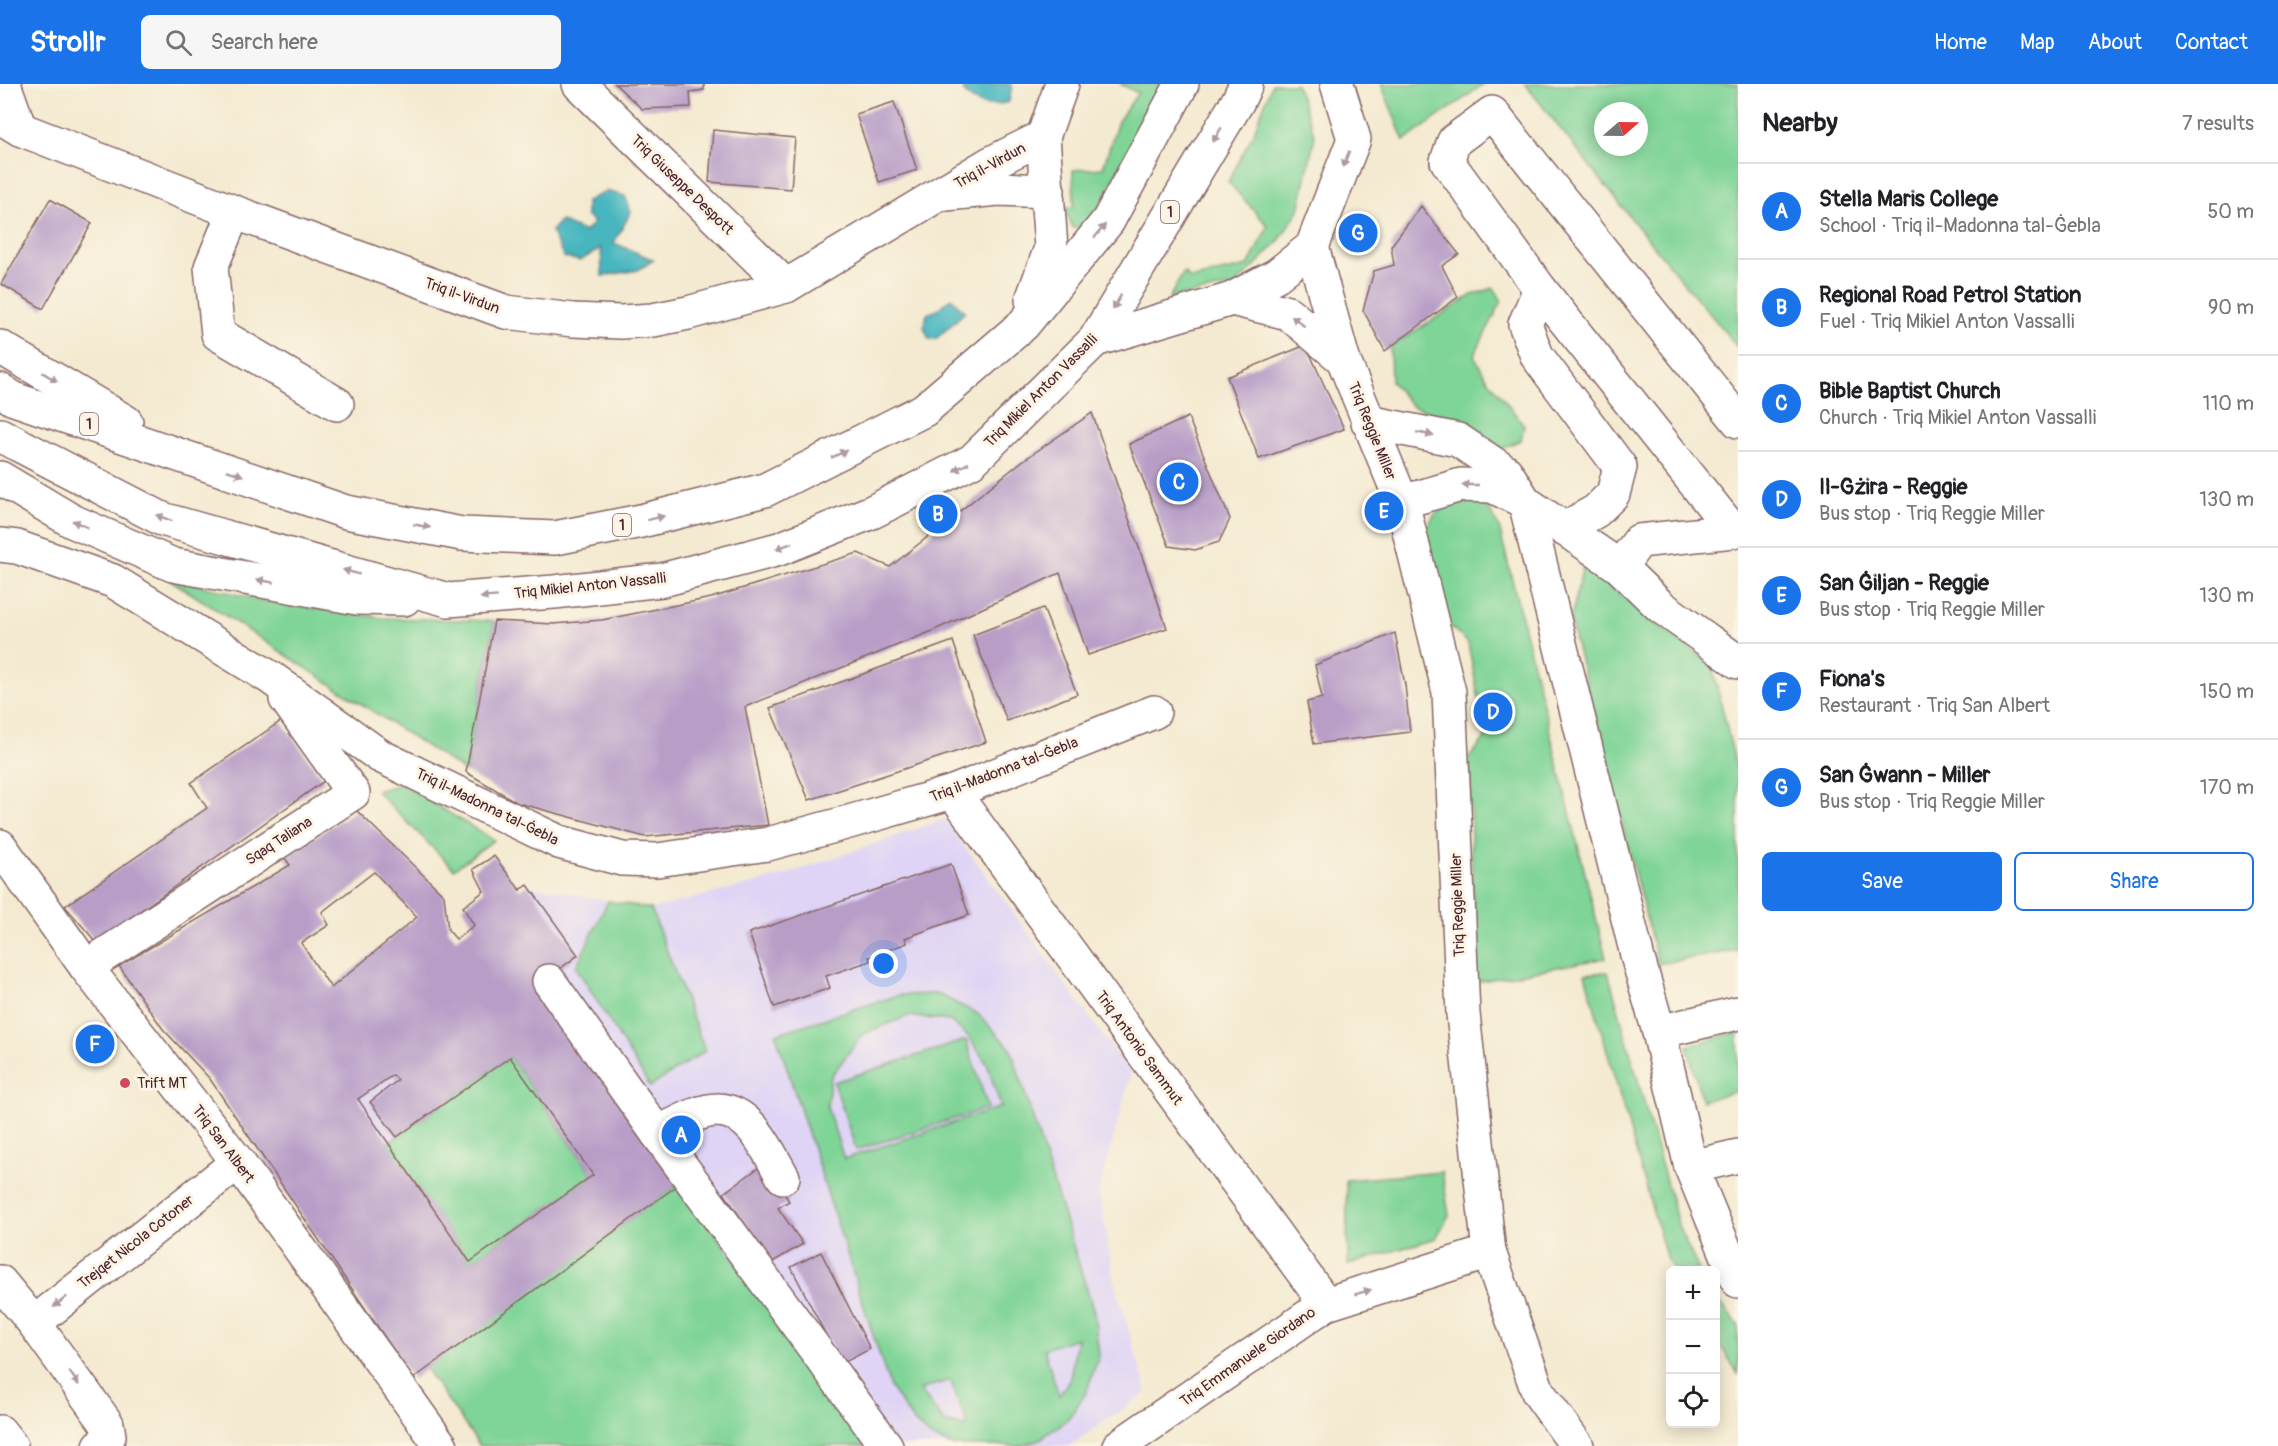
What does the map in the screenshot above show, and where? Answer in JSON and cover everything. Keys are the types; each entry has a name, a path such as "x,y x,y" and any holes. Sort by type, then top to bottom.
{"main road":[{"path":"4,84 10,123"},
{"name":"Triq Giuseppe Despott","path":"579,84 786,286"},
{"name":"1","path":"1023,325 1051,248 1043,137 1062,84"},
{"name":"1","path":"0,390 14,399 346,512 462,534 555,538 641,521 765,490 924,410 1023,325 1108,221 1182,84"},
{"name":"Triq Mikiel Anton Vassalli","path":"0,435 162,519 448,600 554,592 662,580 779,549 872,512 972,461 1095,340 1246,84"},
{"name":"1","path":"1095,340 1232,298 1277,275 1312,247 1354,140 1337,84"},
{"path":"1736,530 1540,289 1447,161 1454,141 1491,113 1738,421"},
{"name":"Triq il-Virdun","path":"10,123 234,212 506,312 573,320 621,322 653,320 688,313 786,286 991,163 1043,137"},
{"name":"Triq il-Virdun","path":"938,195 998,189 1048,191"},
{"path":"234,212 211,267 218,334 337,404"},
{"name":"Triq Reggie Miller","path":"1312,247 1343,359 1402,502 1449,692 1463,1014 1488,1252 1538,1392 1577,1446"},
{"path":"1540,289 1525,324 1537,356 1620,467 1613,494 1596,511 1564,529"},
{"name":"Triq Reggie Miller","path":"1232,298 1288,313 1343,359"},
{"path":"0,346 179,454"},
{"path":"1368,422 1458,440 1506,472 1525,501 1691,1167 1738,1281"},
{"path":"0,478 72,521 173,565 357,598 448,600"},
{"path":"1402,502 1461,485 1492,486 1525,501 1620,567 1660,606 1736,667"},
{"path":"1620,567 1639,541 1736,530"},
{"name":"Triq il-Madonna tal-Ġebla","path":"0,545 17,548 113,581 271,678 380,756 559,843 622,859 657,860 768,844 953,792 1154,712"},
{"name":"Sqaq Taliana","path":"86,967 353,793 271,678"},
{"name":"Triq Antonio Sammut","path":"953,792 1326,1304"},
{"name":"Triq San Albert","path":"0,846 86,967 238,1162 441,1446"},
{"path":"549,981 886,1446"},
{"path":"1659,1032 1738,1012"},
{"path":"657,1133 696,1115 717,1110 734,1114 748,1123 783,1178"},
{"path":"1691,1167 1737,1158"},
{"name":"Trejqet Nicola Cotoner","path":"34,1323 238,1162"},
{"name":"Triq Emmanuele Giordano","path":"1119,1446 1326,1304 1488,1252"},
{"path":"0,1282 34,1323 107,1424 109,1436 100,1446"},
{"path":"0,1432 12,1446"}],"shaded area":[{"path":"945,819 1131,1074 1099,1190 1114,1280 1147,1392 1069,1446 480,1446 425,1369 413,1379 210,1079 331,988 444,895 448,930 457,939 528,885 651,909 779,877"}],"green space":[{"path":"1120,84 1163,84 1089,226 1073,228 1064,208 1074,207 1073,170 1103,168 1118,121 1138,93"},
{"path":"1272,84 1296,84 1315,136 1299,210 1279,241 1235,286 1169,298 1184,272 1190,279 1248,266 1268,226 1228,182 1254,132"},
{"path":"1381,84 1484,84 1404,141"},
{"path":"1525,84 1738,84 1738,348 1638,227"},
{"path":"1494,288 1502,301 1474,355 1486,377 1524,425 1521,440 1498,450 1448,419 1412,406 1391,382 1390,347 1472,295"},
{"path":"1476,498 1490,511 1499,527 1606,958 1475,982 1469,758 1486,737 1468,643 1447,623 1425,531 1434,515 1455,499"},
{"path":"1583,566 1712,665 1738,774 1738,950 1658,964 1570,621"},
{"path":"166,577 268,602 384,618 494,621 466,772"},
{"path":"401,784 494,840 454,869 376,791"},
{"path":"608,901 651,909 705,1051 650,1087 576,967"},
{"path":"1608,972 1679,1228 1697,1266 1671,1266 1667,1260 1585,974"},
{"path":"938,994 978,1014 1011,1049 1094,1312 1099,1356 1086,1393 1067,1420 1037,1441 1020,1446 953,1446 931,1437 913,1421 890,1387 776,1034 899,995","holes":["908,1016 950,1021 968,1036 987,1064 1001,1107 844,1159 827,1107 831,1076 863,1034","1077,1338 1070,1379 1059,1396 1044,1349","950,1380 968,1425 965,1427 944,1422 920,1390"]},
{"path":"1738,1032 1738,1091 1702,1101 1687,1046"},
{"path":"966,1040 988,1108 856,1150 834,1082"},
{"path":"510,1057 593,1175 470,1262 387,1144"},
{"path":"1442,1172 1449,1215 1436,1238 1348,1265 1346,1180"},
{"path":"679,1184 871,1446 480,1446 425,1368"},
{"path":"1720,1304 1738,1325 1738,1374 1720,1345"}],"water":[{"path":"966,84 1010,84 1012,86 1009,102 996,105 978,103 963,91"},
{"path":"606,191 625,196 631,212 614,243 654,260 638,270 602,276 601,248 580,261 564,257 551,231 560,221 585,232 594,222 586,216 586,202"},
{"path":"951,298 965,312 936,339 929,339 924,327 927,314 937,310"}],"building":[{"path":"615,84 704,84 704,90 690,92 691,107 642,109"},
{"path":"894,102 917,170 879,182 856,114"},
{"path":"713,130 795,138 791,189 709,182"},
{"path":"50,199 92,223 43,309 1,284"},
{"path":"1421,206 1459,254 1442,266 1458,297 1385,351 1363,310 1374,271 1394,265 1391,246"},
{"path":"1306,345 1344,429 1259,459 1227,377"},
{"path":"1092,413 1167,628 1088,655 1060,573 930,632 745,707 768,825 645,837 518,803 466,772 494,621 553,624 602,620 711,598 858,553 890,567 1021,462"},
{"path":"1188,417 1230,519 1219,542 1195,550 1169,546 1129,444"},
{"path":"1043,608 1077,694 1007,721 973,635"},
{"path":"1395,633 1405,685 1410,732 1314,744 1307,702 1322,698 1315,665"},
{"path":"953,641 986,742 809,800 770,708"},
{"path":"281,721 324,781 96,942 65,906 207,808 191,783"},
{"path":"356,810 444,895 448,930 456,939 474,925 463,907 484,891 473,869 494,856 520,890 528,885 578,955 539,985 679,1184 413,1379 210,1079 163,1029 119,966 290,865 284,857","holes":["374,872 417,917 331,988 301,943 329,925 322,912","510,1057 593,1175 470,1262 358,1099 393,1075 398,1080 370,1102 397,1137"]},
{"path":"951,864 969,915 905,938 907,943 869,957 870,961 826,976 830,988 774,1007 749,933"},
{"path":"765,1163 789,1201 778,1208 803,1244 771,1263 724,1193"},
{"path":"821,1252 870,1349 841,1364 791,1267"}],"place":[{"name":"San Ġwann - Miller","path":"1358,233"},
{"name":"Bible Baptist Church","path":"1179,482"},
{"name":"San Ġiljan - Reggie","path":"1384,511"},
{"name":"Regional Road Petrol Station","path":"938,514"},
{"name":"Il-Gżira - Reggie","path":"1493,712"},
{"name":"Fiona's","path":"95,1044"},
{"name":"Trift MT","path":"125,1083"},
{"name":"Stella Maris College","path":"681,1135"}]}
